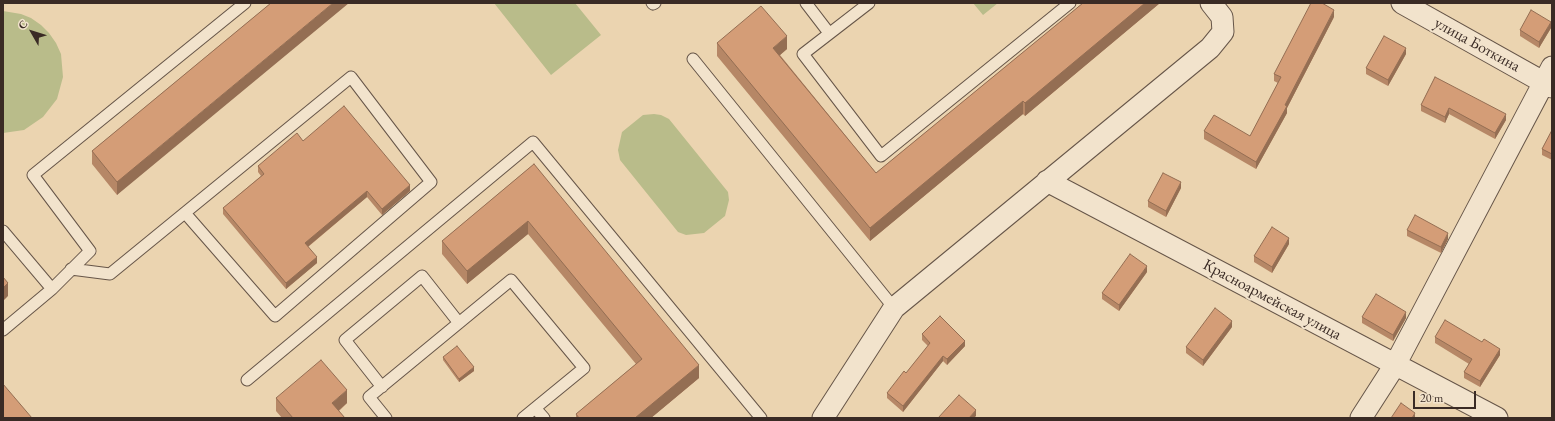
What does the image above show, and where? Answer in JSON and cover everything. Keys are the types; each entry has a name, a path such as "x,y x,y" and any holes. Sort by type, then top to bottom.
{"street":[{"path":"823,418 894,308 1210,48 1222,32 1222,17 1211,3"},
{"name":"улица Боткина","path":"1402,3 1549,79"},
{"path":"1361,418 1395,365 1549,79"},
{"name":"Красноармейская улица","path":"1047,181 1497,418"}],"lane":[{"path":"3,330 52,288 90,251 33,175 245,3"},
{"path":"806,3 829,33"},
{"path":"869,3 803,54 881,156 1070,3"},
{"path":"693,58 894,308"},
{"path":"72,269 110,274 351,77 431,182 275,316 185,213"},
{"path":"247,380 533,142 761,418"},
{"path":"3,231 52,288"},
{"path":"382,387 345,340 422,276 459,323"},
{"path":"386,418 369,397 511,280 584,368 523,418"},
{"path":"535,408 544,418"}],"green space":[{"path":"494,3 575,3 601,35 551,75"},
{"path":"973,3 998,3 983,15"},
{"path":"3,11 21,14 31,18 49,33 61,54 63,77 57,99 43,117 24,130 3,133"},
{"path":"643,115 661,115 669,119 728,192 729,200 725,216 704,233 686,235 678,232 620,160 618,150 622,132"}],"building":[{"path":"271,3 333,3 117,182 92,151"},
{"path":"1083,3 1145,3 1025,103 1023,101 870,228 717,43 761,6 787,36 773,48 876,173"},
{"path":"1311,3 1322,3 1334,10 1285,105 1287,106 1256,162 1204,131 1214,115 1250,136 1281,77 1274,74"},
{"path":"1531,10 1551,22 1539,42 1520,30"},
{"path":"1384,36 1406,48 1388,80 1366,68"},
{"path":"1435,77 1506,114 1495,133 1449,108 1445,117 1421,105"},
{"path":"344,106 410,185 382,209 367,191 305,243 317,257 286,283 223,208 264,174 258,166 297,133 303,141"},
{"path":"1552,130 1552,154 1542,149"},
{"path":"534,164 699,365 635,418 579,418 576,414 642,359 528,221 467,271 442,241"},
{"path":"1163,173 1181,182 1166,211 1148,201"},
{"path":"1415,215 1448,233 1441,247 1407,230"},
{"path":"1272,227 1289,238 1272,267 1254,256"},
{"path":"1130,254 1147,266 1119,305 1102,293"},
{"path":"3,277 8,283 3,288"},
{"path":"1376,294 1406,312 1393,335 1362,317"},
{"path":"1215,308 1232,321 1203,360 1186,347"},
{"path":"940,316 965,341 947,359 943,356 903,406 887,393 904,371 906,373 930,343 922,334"},
{"path":"1445,320 1482,342 1484,339 1500,349 1480,381 1464,372 1472,359 1435,337"},
{"path":"457,346 474,367 459,379 443,357"},
{"path":"321,360 347,390 332,403 345,418 293,418 276,398"},
{"path":"3,384 32,418 3,418"},
{"path":"959,395 976,410 969,418 938,418"},
{"path":"1401,403 1415,413 1412,418 1391,418"}]}
